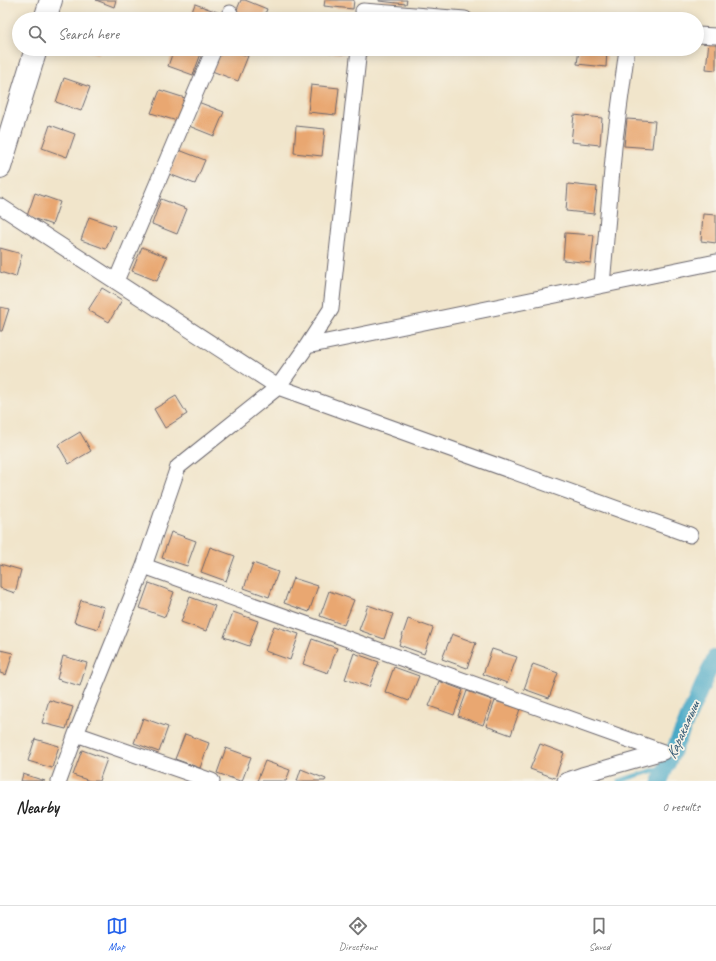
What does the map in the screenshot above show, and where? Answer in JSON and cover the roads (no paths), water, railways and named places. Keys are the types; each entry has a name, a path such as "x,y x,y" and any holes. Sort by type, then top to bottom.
{"highway":[{"path":"47,12 51,0"},
{"path":"0,167 34,56"}],"street":[{"path":"362,10 385,12"},
{"path":"704,35 716,36"},
{"path":"116,281 211,56"},
{"path":"59,781 76,734 144,566 178,467 278,387 331,309 357,56"},
{"path":"602,286 614,147 626,56"},
{"path":"0,206 278,387 690,535"},
{"path":"307,346 716,262"},
{"path":"144,566 663,752 565,781"},
{"path":"76,734 212,781"}],"waterway":[{"name":"Каракамыш","path":"660,781 716,657"},
{"path":"619,781 667,766"}]}
